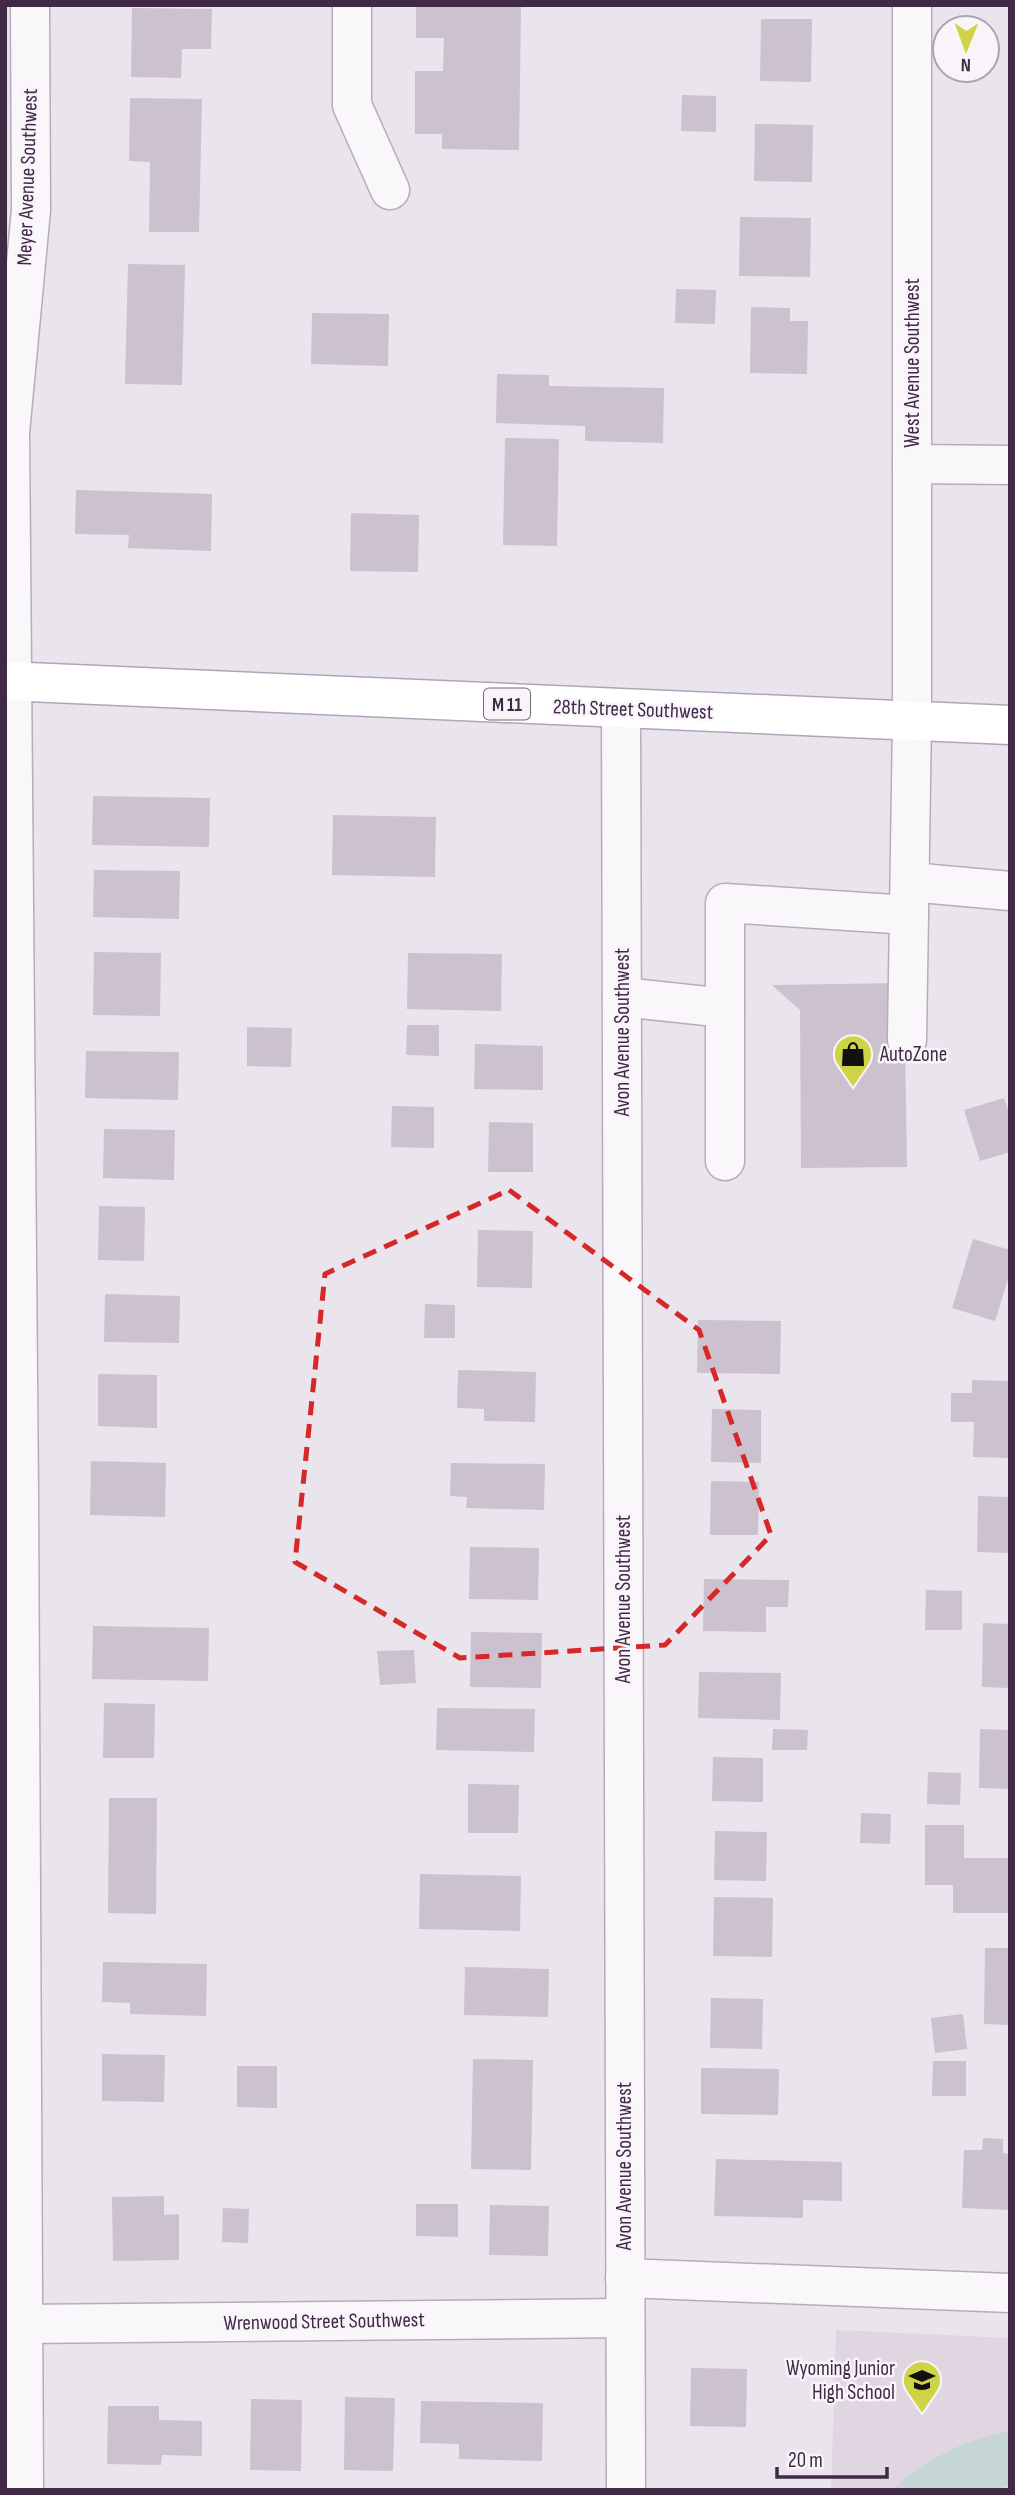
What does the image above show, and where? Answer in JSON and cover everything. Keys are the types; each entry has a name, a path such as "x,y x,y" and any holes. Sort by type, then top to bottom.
{"main road":[{"name":"28th Street Southwest","path":"9,681 1010,725"}],"street":[{"name":"Meyer Avenue Southwest","path":"24,2490 12,1494 9,681 10,433 30,210 30,5"},
{"path":"352,5 352,105 390,190"},
{"name":"West Avenue Southwest","path":"907,1040 912,720 912,5"},
{"path":"912,464 1010,466"},
{"name":"Avon Avenue Southwest","path":"621,709 626,2490"},
{"path":"725,1161 725,903 910,899 1010,891"},
{"path":"622,997 725,1008"},
{"path":"625,2278 1010,2293"},
{"name":"Wrenwood Street Southwest","path":"22,2324 625,2318"}],"highlighted area":[{"path":"509,1190 699,1330 771,1535 665,1645 460,1658 295,1562 325,1274"}],"shaded area":[{"name":"Wyoming Junior High School","path":"836,2330 1010,2338 1010,2490 831,2490"},
{"path":"1010,2431 1010,2485 993,2490 893,2490 918,2469 947,2452 978,2439"}],"building":[{"path":"416,5 521,5 519,150 442,149 442,134 415,134 415,71 443,71 444,38 416,38"},
{"path":"132,8 212,9 211,49 182,49 181,78 131,77"},
{"path":"761,19 812,19 811,82 760,81"},
{"path":"682,95 716,96 716,132 681,131"},
{"path":"130,98 202,99 199,232 149,232 150,162 129,161"},
{"path":"755,124 813,125 812,182 754,181"},
{"path":"740,217 811,218 810,277 739,276"},
{"path":"128,264 185,265 182,385 125,384"},
{"path":"676,289 716,290 715,324 675,323"},
{"path":"751,307 790,308 790,321 808,321 807,374 750,373"},
{"path":"312,313 389,314 388,366 311,364"},
{"path":"497,374 549,375 549,386 664,388 663,443 585,441 585,426 496,423"},
{"path":"505,438 559,439 557,546 503,545"},
{"path":"76,490 212,494 211,551 128,548 129,535 75,534"},
{"path":"351,513 419,515 418,572 350,571"},
{"path":"93,796 210,798 209,847 92,845"},
{"path":"333,815 436,817 435,877 332,875"},
{"path":"94,870 180,871 179,919 93,917"},
{"path":"94,952 161,953 160,1016 93,1015"},
{"path":"408,953 502,954 501,1011 407,1009"},
{"name":"AutoZone","path":"904,983 907,1167 801,1168 800,1010 772,985"},
{"path":"407,1025 439,1025 439,1056 406,1055"},
{"path":"247,1027 292,1028 291,1067 247,1066"},
{"path":"475,1044 543,1046 543,1090 474,1089"},
{"path":"86,1051 179,1052 178,1100 85,1098"},
{"path":"1004,1098 1010,1115 1010,1152 980,1161 964,1110"},
{"path":"392,1106 434,1107 434,1148 391,1147"},
{"path":"489,1122 533,1123 533,1172 488,1172"},
{"path":"104,1129 175,1130 174,1180 103,1178"},
{"path":"99,1206 145,1207 144,1261 98,1260"},
{"path":"478,1230 533,1231 532,1288 477,1287"},
{"path":"973,1239 1010,1250 1010,1273 995,1321 952,1308"},
{"path":"105,1294 180,1296 179,1343 104,1342"},
{"path":"425,1304 455,1305 455,1338 424,1338"},
{"path":"698,1320 781,1321 780,1374 697,1373"},
{"path":"458,1370 536,1372 535,1422 484,1421 484,1409 457,1408"},
{"path":"98,1374 157,1375 157,1428 98,1426"},
{"path":"972,1380 1010,1381 1010,1458 973,1457 974,1422 951,1422 951,1393 972,1393"},
{"path":"712,1409 761,1410 761,1463 711,1462"},
{"path":"91,1461 166,1463 165,1517 90,1515"},
{"path":"451,1463 545,1464 544,1510 466,1508 467,1497 450,1496"},
{"path":"711,1481 759,1482 758,1535 710,1535"},
{"path":"978,1496 1010,1497 1010,1553 977,1552"},
{"path":"470,1547 539,1548 538,1600 469,1599"},
{"path":"704,1579 789,1580 788,1607 766,1607 766,1632 703,1631"},
{"path":"926,1590 962,1591 962,1630 925,1630"},
{"path":"983,1623 1010,1624 1010,1688 982,1687"},
{"path":"93,1626 209,1628 208,1681 92,1679"},
{"path":"471,1632 542,1633 541,1688 470,1687"},
{"path":"414,1650 416,1683 380,1685 377,1651"},
{"path":"699,1672 781,1673 780,1720 698,1718"},
{"path":"104,1703 155,1704 154,1758 103,1758"},
{"path":"437,1708 535,1709 534,1752 436,1750"},
{"path":"773,1729 808,1730 807,1750 772,1750"},
{"path":"980,1729 1010,1730 1010,1789 979,1788"},
{"path":"713,1757 763,1758 763,1802 712,1801"},
{"path":"928,1772 961,1773 960,1805 927,1804"},
{"path":"468,1784 519,1785 518,1833 468,1833"},
{"path":"109,1798 157,1798 156,1914 108,1913"},
{"path":"861,1813 891,1814 890,1844 860,1843"},
{"path":"925,1825 964,1825 964,1858 1010,1858 1010,1913 953,1913 953,1885 925,1885"},
{"path":"715,1831 767,1832 766,1881 714,1880"},
{"path":"420,1874 521,1876 520,1931 419,1929"},
{"path":"714,1897 773,1898 772,1957 713,1956"},
{"path":"985,1948 1010,1948 1010,2025 984,2024"},
{"path":"103,1962 207,1964 206,2016 130,2014 130,2003 102,2002"},
{"path":"465,1967 549,1969 548,2017 464,2015"},
{"path":"711,1998 763,1999 762,2049 710,2048"},
{"path":"963,2014 967,2049 935,2053 931,2018"},
{"path":"102,2054 165,2055 164,2102 102,2101"},
{"path":"473,2059 533,2060 531,2170 471,2169"},
{"path":"933,2061 966,2061 966,2096 932,2096"},
{"path":"237,2066 277,2066 277,2108 237,2107"},
{"path":"701,2068 779,2069 778,2115 701,2114"},
{"path":"983,2138 1003,2139 1003,2153 1010,2154 1010,2210 962,2208 964,2150 982,2150"},
{"path":"716,2159 842,2162 842,2201 803,2200 803,2218 714,2216"},
{"path":"164,2196 164,2215 179,2214 179,2260 113,2261 112,2197"},
{"path":"416,2204 458,2204 458,2237 416,2236"},
{"path":"490,2205 549,2206 548,2256 489,2255"},
{"path":"223,2208 249,2209 248,2243 222,2242"},
{"path":"691,2368 747,2369 746,2427 690,2426"},
{"path":"345,2397 395,2398 393,2471 344,2470"},
{"path":"251,2399 302,2400 301,2471 250,2470"},
{"path":"421,2401 543,2403 542,2461 459,2459 459,2444 420,2443"},
{"path":"108,2406 159,2406 159,2420 202,2421 202,2456 162,2455 161,2465 107,2464"}],"place":[{"name":"AutoZone","path":"853,1088"},
{"name":"Wyoming Junior High School","path":"922,2414"}]}
